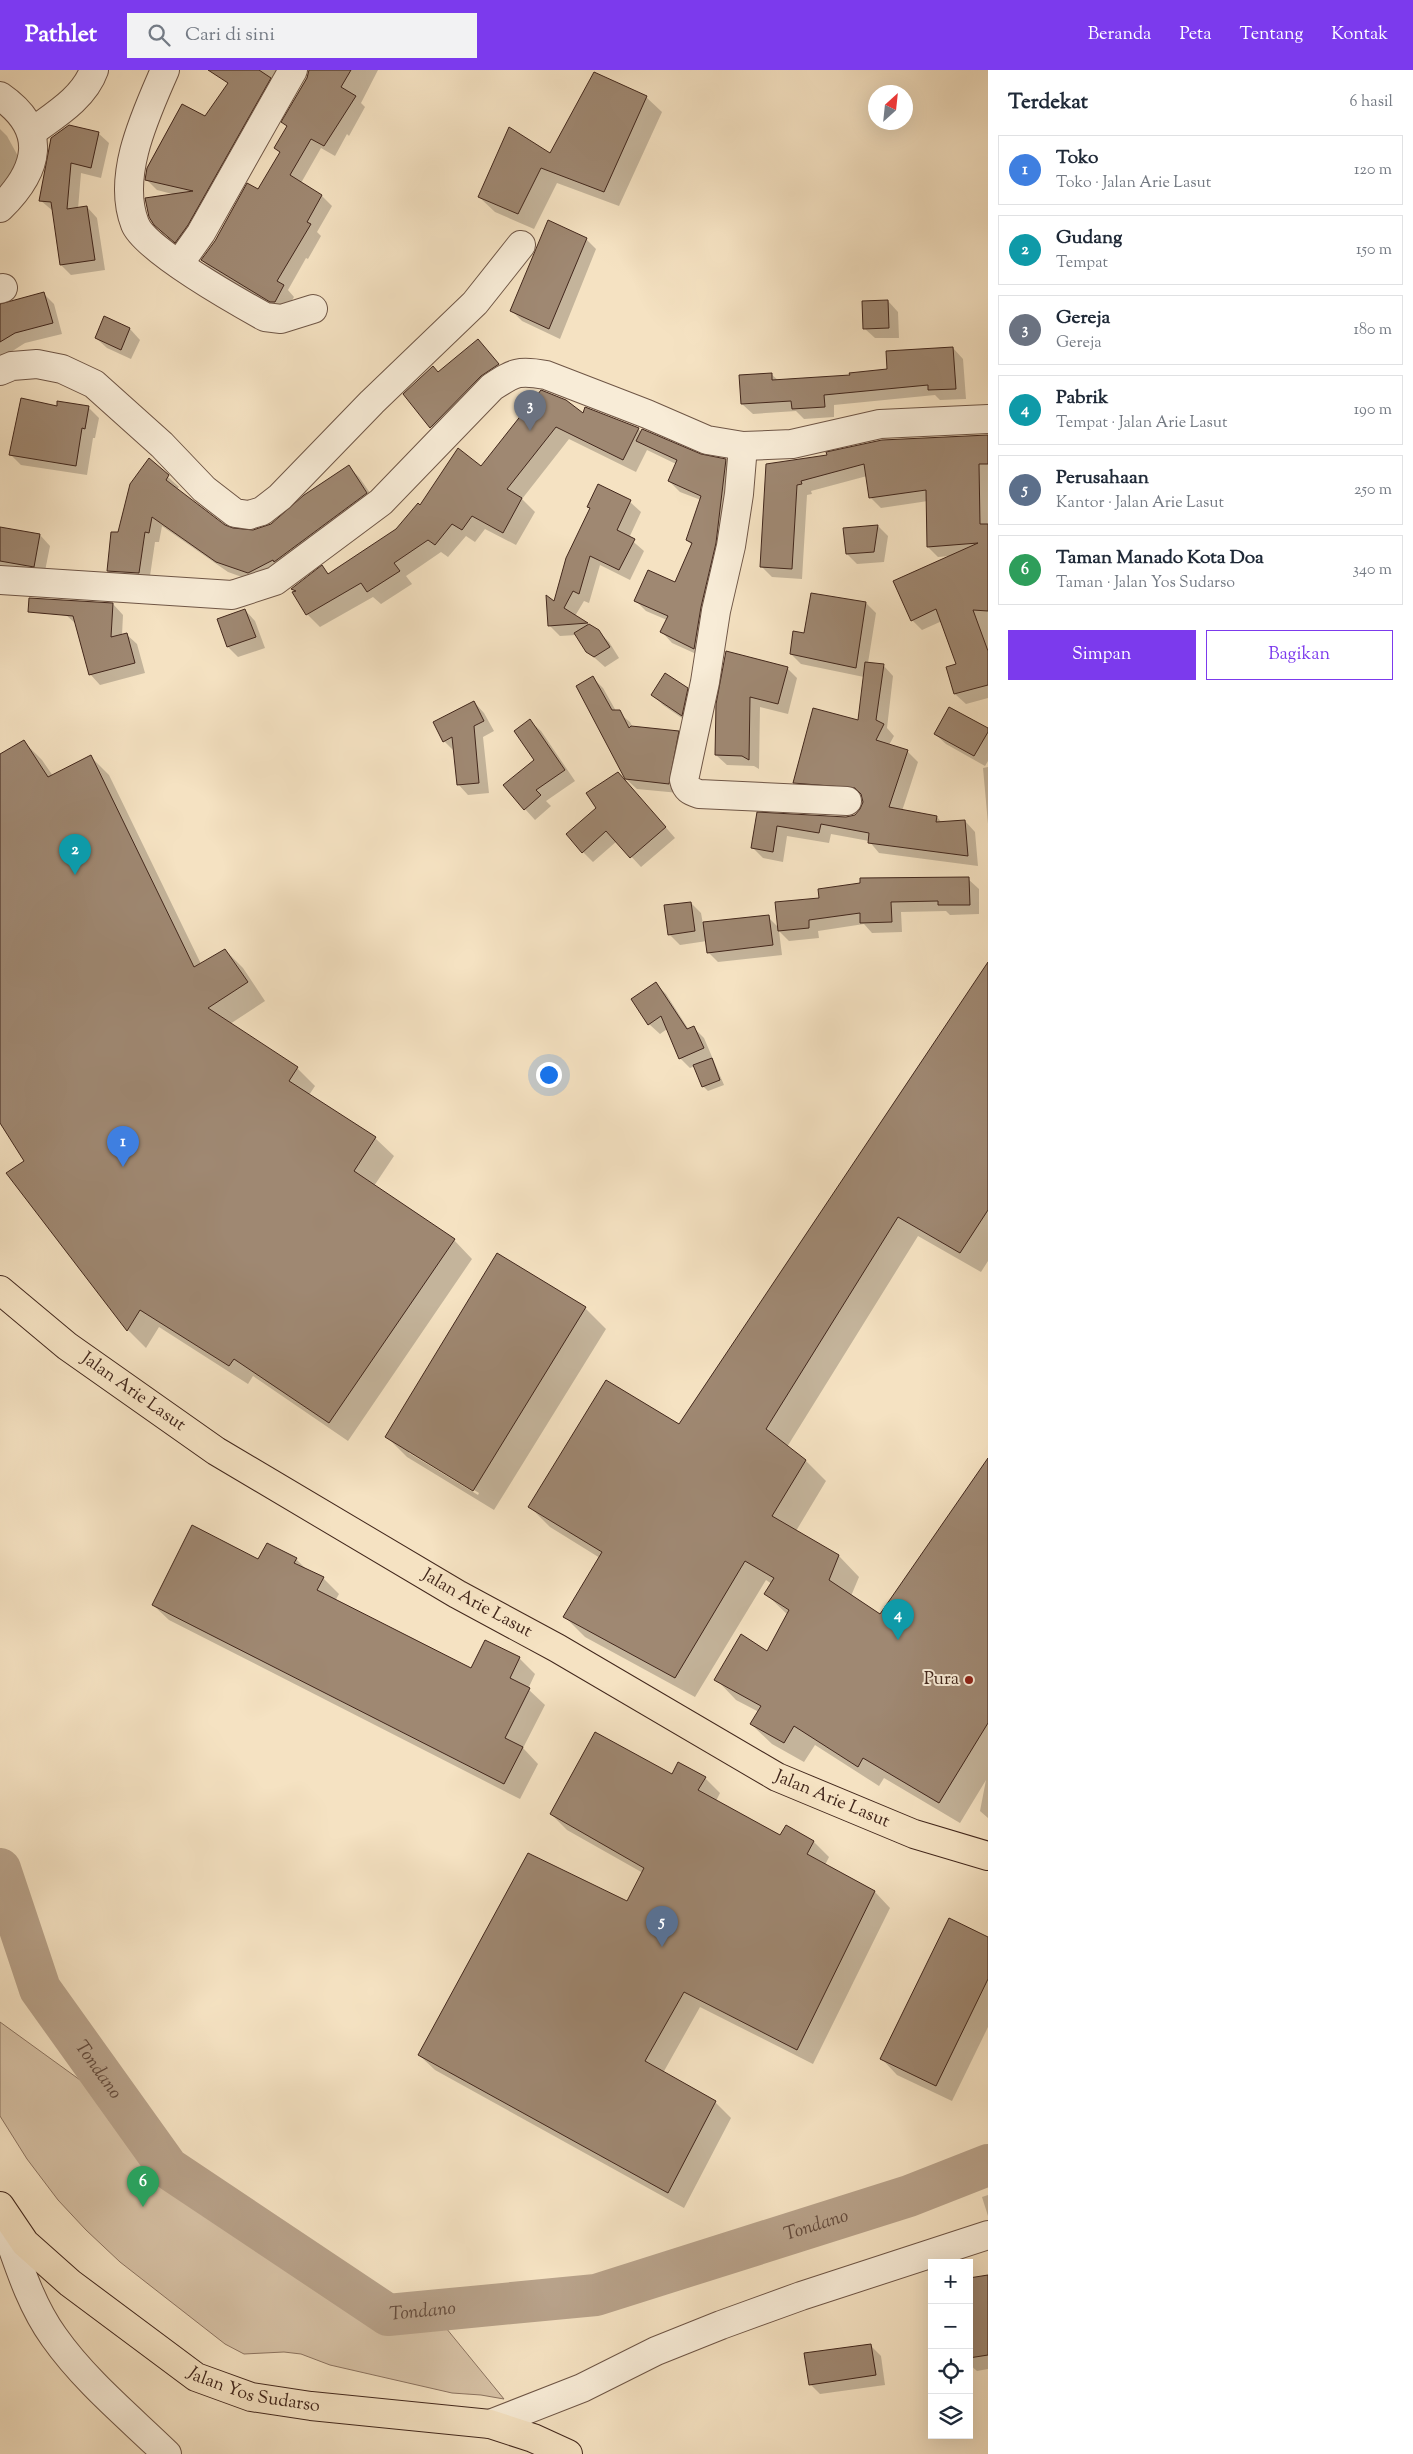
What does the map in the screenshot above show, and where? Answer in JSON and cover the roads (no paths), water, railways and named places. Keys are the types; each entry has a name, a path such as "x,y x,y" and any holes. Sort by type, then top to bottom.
{"main road":[{"name":"Jalan Arie Lasut","path":"0,1290 67,1346 216,1451 457,1594 556,1648 776,1777 914,1834 988,1856"},
{"name":"Jalan Yos Sudarso","path":"0,2206 25,2243 70,2284 196,2377 260,2398 311,2406 490,2424 533,2438 568,2454"}],"street":[{"path":"32,132 70,104 90,81 94,70"},
{"path":"165,70 149,109 130,167 129,192 135,225 150,243 179,264 265,316 281,319 313,308"},
{"path":"179,264 201,233 293,70"},
{"path":"0,96 16,106 32,132 32,163 18,189 0,208"},
{"path":"0,371 12,366 37,364 69,372 94,384 162,445 204,488 235,513 249,515 262,511 280,497 372,402 475,303 521,245"},
{"path":"0,580 232,595 275,581 381,502 492,387 513,373 530,372 554,378 707,440 743,446 792,444 880,424 988,419"},
{"path":"743,446 739,494 731,546 716,611 686,771 686,786 690,791 699,794 847,801"},
{"path":"0,2214 31,2296 54,2337 90,2380 167,2454"},
{"path":"490,2424 582,2388 656,2351 721,2325 801,2296 988,2235"}],"waterway":[{"name":"Tondano","path":"0,1869 40,1989 168,2168 388,2315 596,2295 909,2196 988,2165"}],"place":[{"name":"Gereja","path":"530,431"},
{"name":"Gudang","path":"75,875"},
{"name":"Toko","path":"123,1167"},
{"name":"Pabrik","path":"898,1640"},
{"name":"Pura","path":"969,1680"},
{"name":"Perusahaan","path":"662,1947"},
{"name":"Taman Manado Kota Doa","path":"143,2207"}]}
